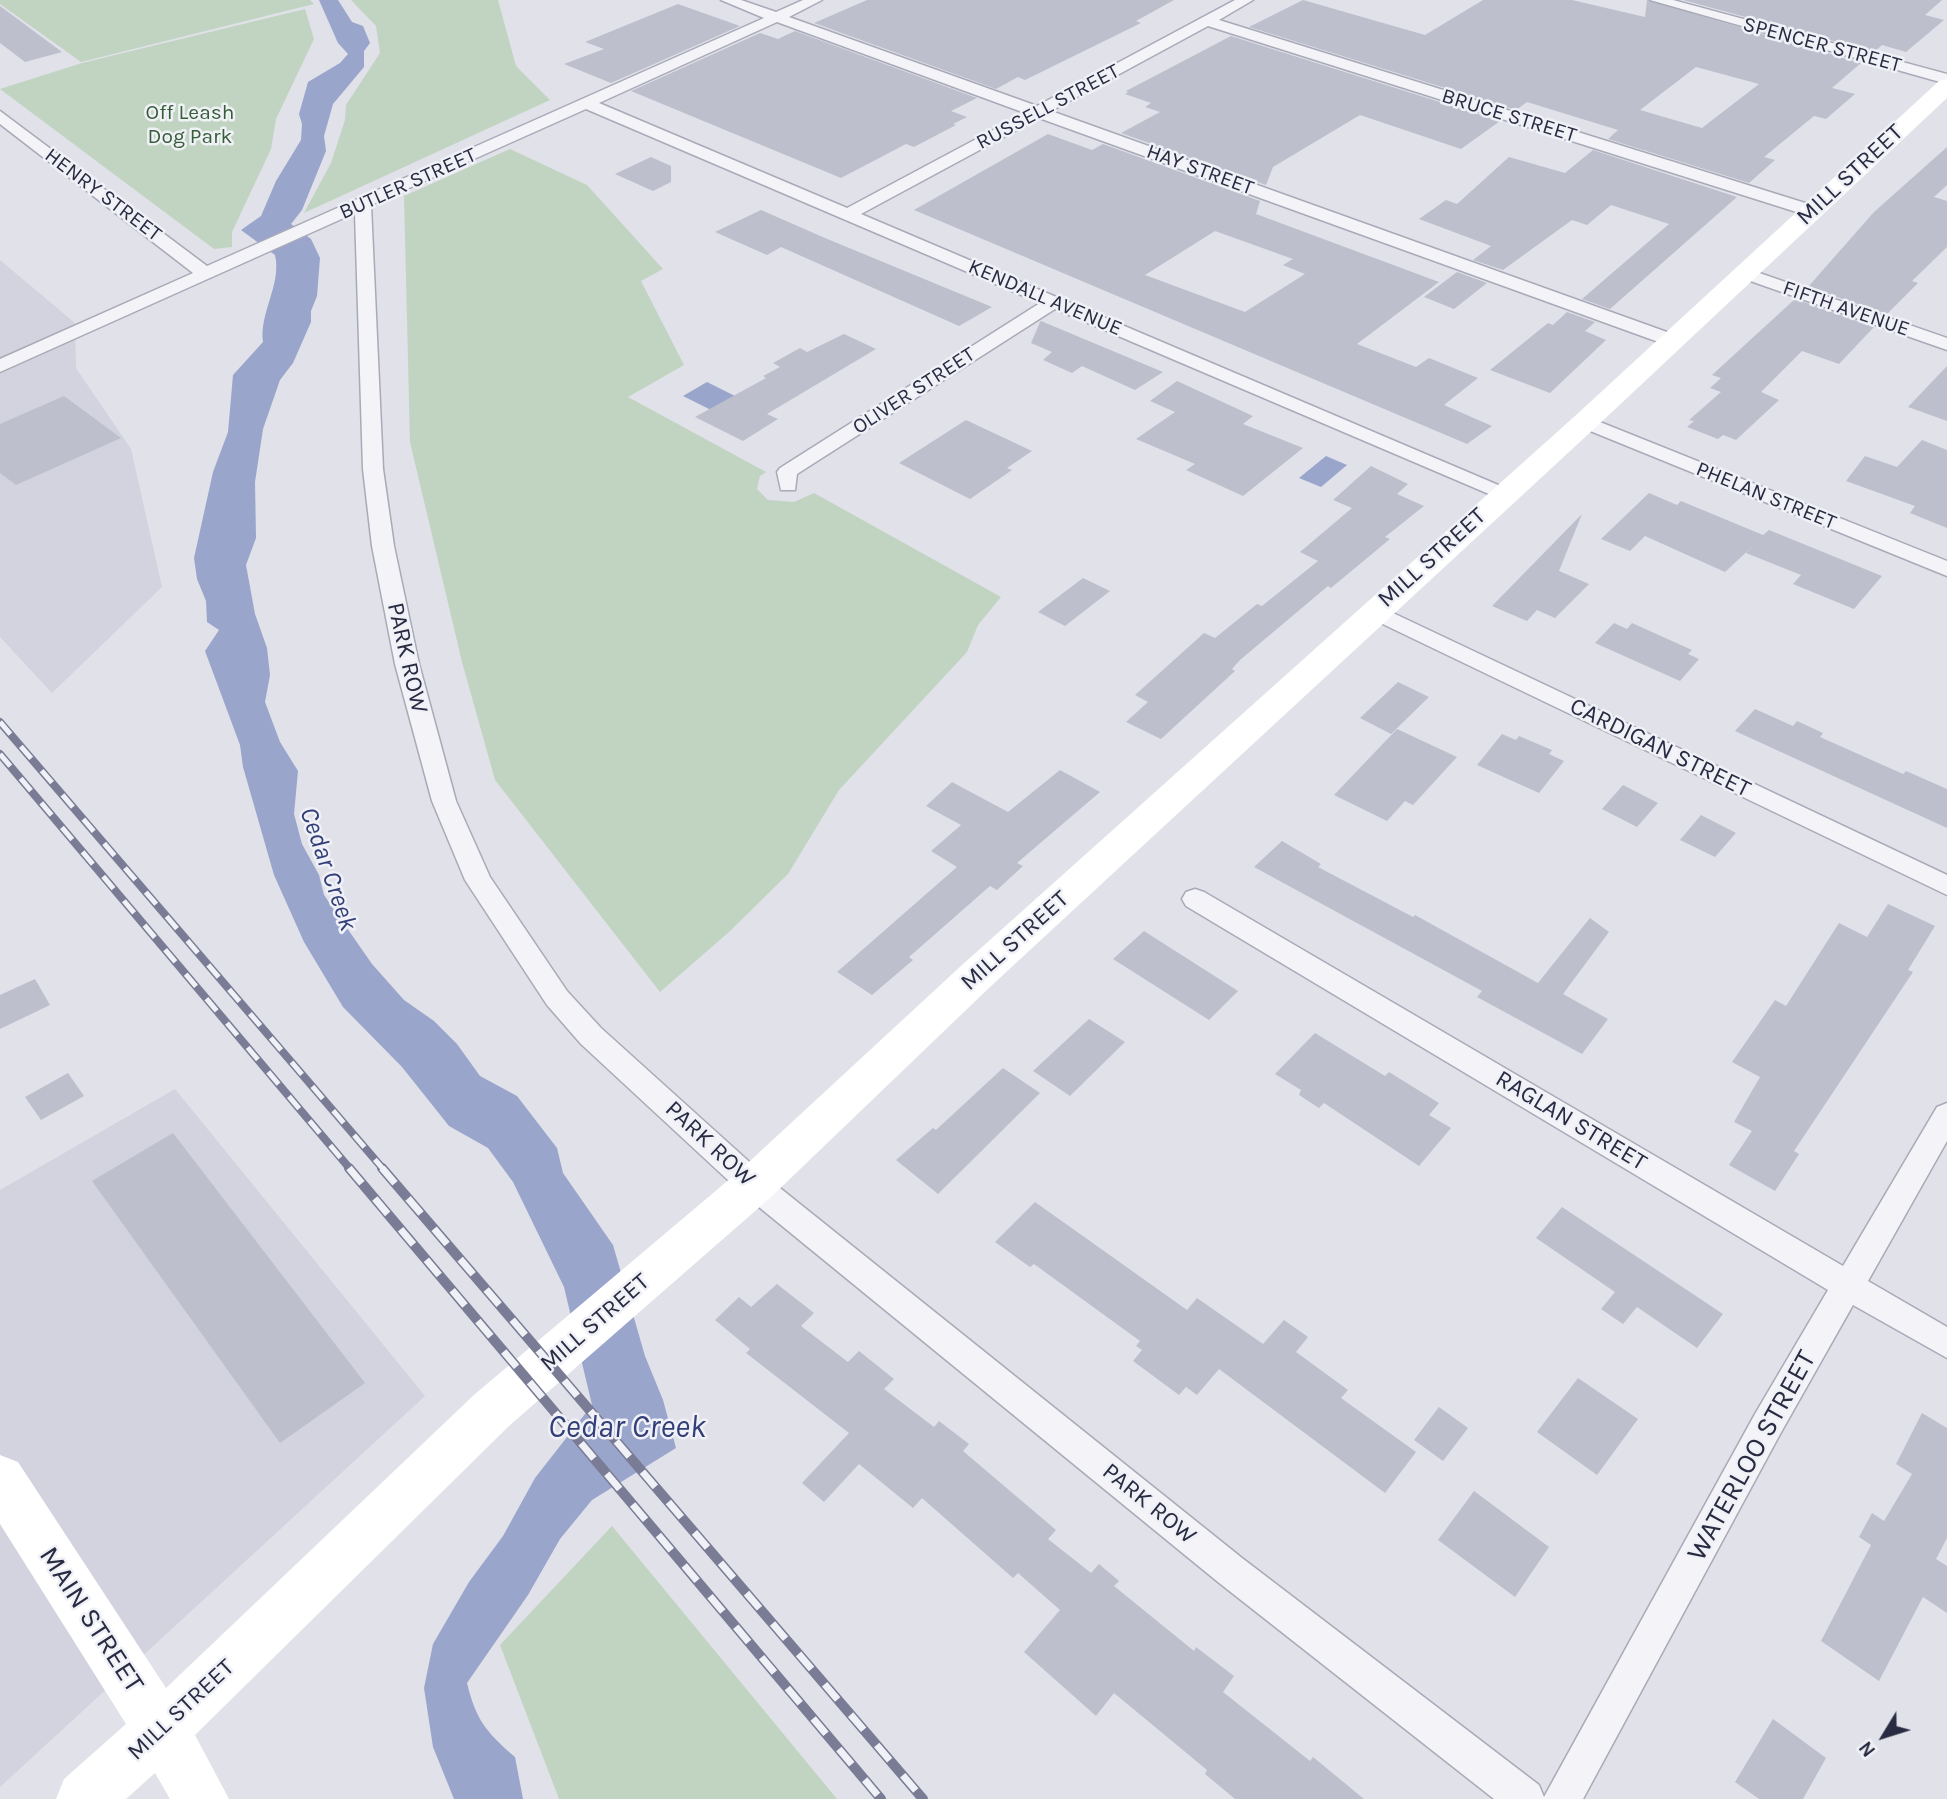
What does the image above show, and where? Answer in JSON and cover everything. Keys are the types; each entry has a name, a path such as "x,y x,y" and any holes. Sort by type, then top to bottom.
{"main road":[{"name":"MILL STREET","path":"85,1799 161,1730 492,1410 754,1185 976,976 1374,611 1585,422 1947,86"},
{"name":"MAIN STREET","path":"0,1479 161,1730 201,1799"}],"street":[{"name":"HAY STREET","path":"728,0 1671,340"},
{"name":"BUTLER STREET","path":"0,366 815,0"},
{"name":"RUSSELL STREET","path":"849,214 1246,0"},
{"name":"SPENCER STREET","path":"1657,0 1947,79"},
{"name":"BRUCE STREET","path":"1206,21 1812,211"},
{"name":"KENDALL AVENUE","path":"586,103 1503,494"},
{"name":"HENRY STREET","path":"0,116 205,273"},
{"name":"PARK ROW","path":"363,204 373,469 383,546 407,664 444,801 478,880 556,998 591,1036 754,1185 1230,1570 1525,1799"},
{"name":"FIFTH AVENUE","path":"1745,273 1947,344"},
{"name":"OLIVER STREET","path":"788,486 787,472 1054,302"},
{"name":"PHELAN STREET","path":"1585,422 1947,569"},
{"name":"CARDIGAN STREET","path":"1374,611 1947,886"},
{"name":"RAGLAN STREET","path":"1195,899 1947,1344"},
{"name":"WATERLOO STREET","path":"1562,1799 1752,1451 1947,1115"}],"shaded area":[{"path":"0,260 75,323 76,368 131,449 162,587 52,693 0,637"},
{"path":"175,1089 425,1396 0,1787 0,1190"}],"green space":[{"path":"0,0 310,0 314,4 81,62 0,4"},
{"path":"351,0 498,0 516,66 550,100 304,213 331,163 345,120 346,105 380,53 376,26"},
{"name":"Off Leash Dog Park","path":"305,9 314,39 276,119 271,149 232,232 232,247 214,249 0,89 82,63"},
{"path":"510,149 587,185 663,269 641,281 684,365 628,397 766,472 760,476 757,489 768,500 794,502 814,493 1001,597 978,625 967,652 839,790 788,874 729,932 660,992 495,780 462,662 410,442 404,196"},
{"path":"612,1526 837,1799 559,1799 500,1645"}],"water":[{"name":"Cedar Creek","path":"319,0 338,0 352,22 363,26 370,43 364,51 364,67 333,104 324,136 326,151 302,210 291,224 311,239 320,258 317,296 311,311 311,322 293,363 280,380 263,429 255,482 256,538 246,565 255,614 267,648 270,675 265,702 280,742 298,771 294,814 302,844 319,875 324,895 372,964 404,1000 434,1021 457,1044 480,1076 517,1096 557,1148 563,1173 613,1245 645,1356 663,1400 676,1448 592,1500 560,1539 528,1595 467,1683 478,1716 515,1757 523,1799 454,1799 433,1747 424,1688 433,1644 469,1582 503,1536 535,1478 592,1405 564,1287 513,1182 488,1148 449,1126 402,1067 343,1007 304,942 274,875 243,767 240,745 205,651 219,630 207,622 206,601 197,579 194,558 213,472 228,432 233,375 263,342 264,320 276,277 275,255 241,230 261,216 276,181 301,140 302,124 299,114 308,82 340,63 348,54 338,43"},
{"path":"707,382 747,402 723,416 683,396"},
{"path":"1326,456 1347,465 1321,487 1299,478"}],"building":[{"path":"867,0 1174,0 1136,21 1141,23 1025,80 1018,77 996,89 814,23"},
{"path":"1303,0 1425,35 1483,0 1572,0 1645,17 1647,0 1861,63 1832,88 1855,94 1826,119 1814,116 1764,157 1775,160 1749,183 1608,139 1618,130 1527,102 1516,110 1249,27","holes":["1696,67 1759,84 1702,128 1640,110"]},
{"path":"1683,0 1942,0 1925,15 1944,20 1906,52 1882,45 1874,52"},
{"path":"678,4 740,26 611,83 564,64 604,49 585,42"},
{"path":"0,6 62,52 25,62 0,43"},
{"path":"795,31 977,98 951,111 967,117 953,124 956,125 914,147 906,144 841,178 631,91 760,33 778,39"},
{"path":"1231,36 1500,121 1461,149 1360,115 1273,167 1266,185 1121,133 1160,112 1145,107 1151,103 1125,94 1128,92 1126,91"},
{"path":"1048,134 1092,150 1103,144 1260,201 1256,214 1439,282 1357,344 1416,367 1429,358 1478,378 1444,405 1492,426 1467,444 914,210","holes":["1215,231 1293,259 1283,265 1305,274 1245,312 1145,275"]},
{"path":"1947,147 1947,185 1934,197 1947,201 1947,247 1912,281 1918,283 1887,314 1808,287 1874,212"},
{"path":"1593,150 1737,197 1610,309 1582,299 1669,224 1611,205 1587,225 1572,220 1503,270 1473,260 1491,246 1419,219 1446,200 1457,204 1509,157 1565,173"},
{"path":"651,157 671,166 671,182 653,191 615,174"},
{"path":"761,210 992,307 959,326 781,247 767,255 715,232"},
{"path":"1457,272 1487,283 1454,309 1424,297"},
{"path":"1795,299 1874,327 1839,364 1802,351 1761,392 1779,400 1736,440 1723,435 1718,439 1687,427 1694,421 1689,420 1721,392 1710,388 1721,378 1712,375"},
{"path":"1567,312 1595,322 1585,331 1606,340 1550,393 1490,370 1548,323 1553,325"},
{"path":"1041,321 1163,372 1135,390 1082,366 1072,373 1043,360 1052,352 1031,343"},
{"path":"844,334 876,349 767,414 778,419 743,441 695,417 766,378 763,376 780,367 773,363 800,348 807,352"},
{"path":"1947,366 1947,421 1908,407"},
{"path":"1177,381 1253,416 1243,424 1303,448 1243,496 1186,470 1195,464 1136,439 1175,412 1150,401"},
{"path":"64,396 121,438 16,485 0,473 0,424"},
{"path":"966,420 1032,451 1007,468 1012,470 970,499 899,463"},
{"path":"1922,440 1947,450 1947,528 1910,513 1915,506 1846,481 1865,456 1897,467"},
{"path":"1371,466 1408,484 1397,494 1424,506 1385,537 1390,539 1331,588 1328,586 1240,660 1232,669 1235,671 1161,739 1126,722 1148,702 1135,695 1204,633 1215,638 1257,604 1262,606 1318,561 1300,552 1352,508 1333,500"},
{"path":"1649,493 1677,505 1681,501 1763,535 1769,530 1882,576 1854,609 1793,584 1801,575 1746,553 1754,545 1725,572 1645,536 1630,551 1601,539"},
{"path":"1582,514 1559,571 1589,584 1555,618 1537,610 1527,621 1492,606"},
{"path":"1083,578 1110,591 1065,626 1038,612"},
{"path":"1614,623 1627,629 1632,623 1692,650 1688,654 1699,659 1680,681 1595,643"},
{"path":"1398,682 1429,697 1391,734 1360,718"},
{"path":"1755,709 1793,726 1797,721 1823,733 1820,737 1903,774 1906,771 1947,789 1947,828 1735,731"},
{"path":"1397,729 1457,757 1413,805 1405,801 1387,821 1334,795"},
{"path":"1502,734 1516,740 1519,736 1552,750 1549,754 1564,761 1539,793 1477,765"},
{"path":"1060,770 1100,792 1017,863 1023,866 997,890 990,886 909,957 913,960 872,995 837,972 957,867 931,851 961,825 926,806 952,782 1008,812"},
{"path":"1623,785 1658,803 1637,827 1602,809"},
{"path":"1701,815 1736,833 1715,857 1680,840"},
{"path":"1282,841 1321,864 1318,867 1413,917 1415,915 1538,983 1590,918 1609,932 1563,994 1608,1019 1582,1054 1477,997 1482,991 1254,867"},
{"path":"1888,904 1935,926 1908,970 1913,972 1794,1151 1799,1154 1775,1191 1729,1165 1752,1131 1734,1122 1760,1077 1732,1062 1775,1000 1786,1006 1839,923 1867,937"},
{"path":"1144,931 1238,991 1209,1020 1113,959"},
{"path":"35,979 50,1005 0,1029 0,995"},
{"path":"1089,1019 1125,1042 1070,1096 1033,1071"},
{"path":"1315,1033 1385,1076 1389,1072 1439,1103 1429,1115 1451,1128 1419,1166 1324,1103 1319,1108 1299,1095 1301,1090 1275,1074"},
{"path":"1003,1068 1040,1093 938,1194 896,1160 933,1128 936,1130"},
{"path":"68,1073 84,1096 41,1120 25,1097"},
{"path":"173,1133 365,1383 280,1443 92,1181"},
{"path":"1035,1202 1187,1310 1197,1298 1263,1344 1284,1320 1308,1337 1296,1352 1348,1390 1341,1398 1416,1452 1385,1493 1219,1369 1197,1395 1186,1387 1179,1395 1133,1361 1142,1350 1136,1346 1140,1341 1034,1264 1030,1267 995,1242"},
{"path":"1562,1207 1723,1314 1697,1348 1637,1307 1623,1324 1601,1309 1615,1292 1536,1238"},
{"path":"777,1284 814,1313 801,1326 848,1362 859,1351 894,1379 884,1389 934,1427 939,1421 969,1444 963,1451 1056,1530 1048,1539 1091,1573 1099,1564 1119,1581 1114,1586 1194,1651 1196,1647 1234,1676 1223,1692 1310,1761 1313,1757 1364,1799 1235,1799 1205,1774 1207,1770 1114,1693 1096,1716 1024,1652 1060,1610 1018,1573 1013,1578 922,1498 913,1508 859,1464 824,1502 802,1483 849,1433 746,1353 750,1349 715,1320 739,1297 751,1307"},
{"path":"1578,1378 1638,1419 1597,1475 1537,1432"},
{"path":"1439,1407 1468,1428 1443,1461 1414,1440"},
{"path":"1922,1413 1947,1428 1947,1538 1936,1559 1947,1566 1947,1613 1923,1597 1879,1681 1821,1641 1871,1545 1859,1537 1872,1513 1884,1521 1912,1474 1896,1464"},
{"path":"1474,1491 1549,1547 1515,1597 1438,1540"},
{"path":"1773,1719 1826,1758 1803,1799 1759,1799 1735,1782"}],"railway":[{"path":"0,722 384,1170"},
{"path":"0,754 351,1170"},
{"path":"349,1168 881,1799"},
{"path":"382,1168 923,1799"}]}
